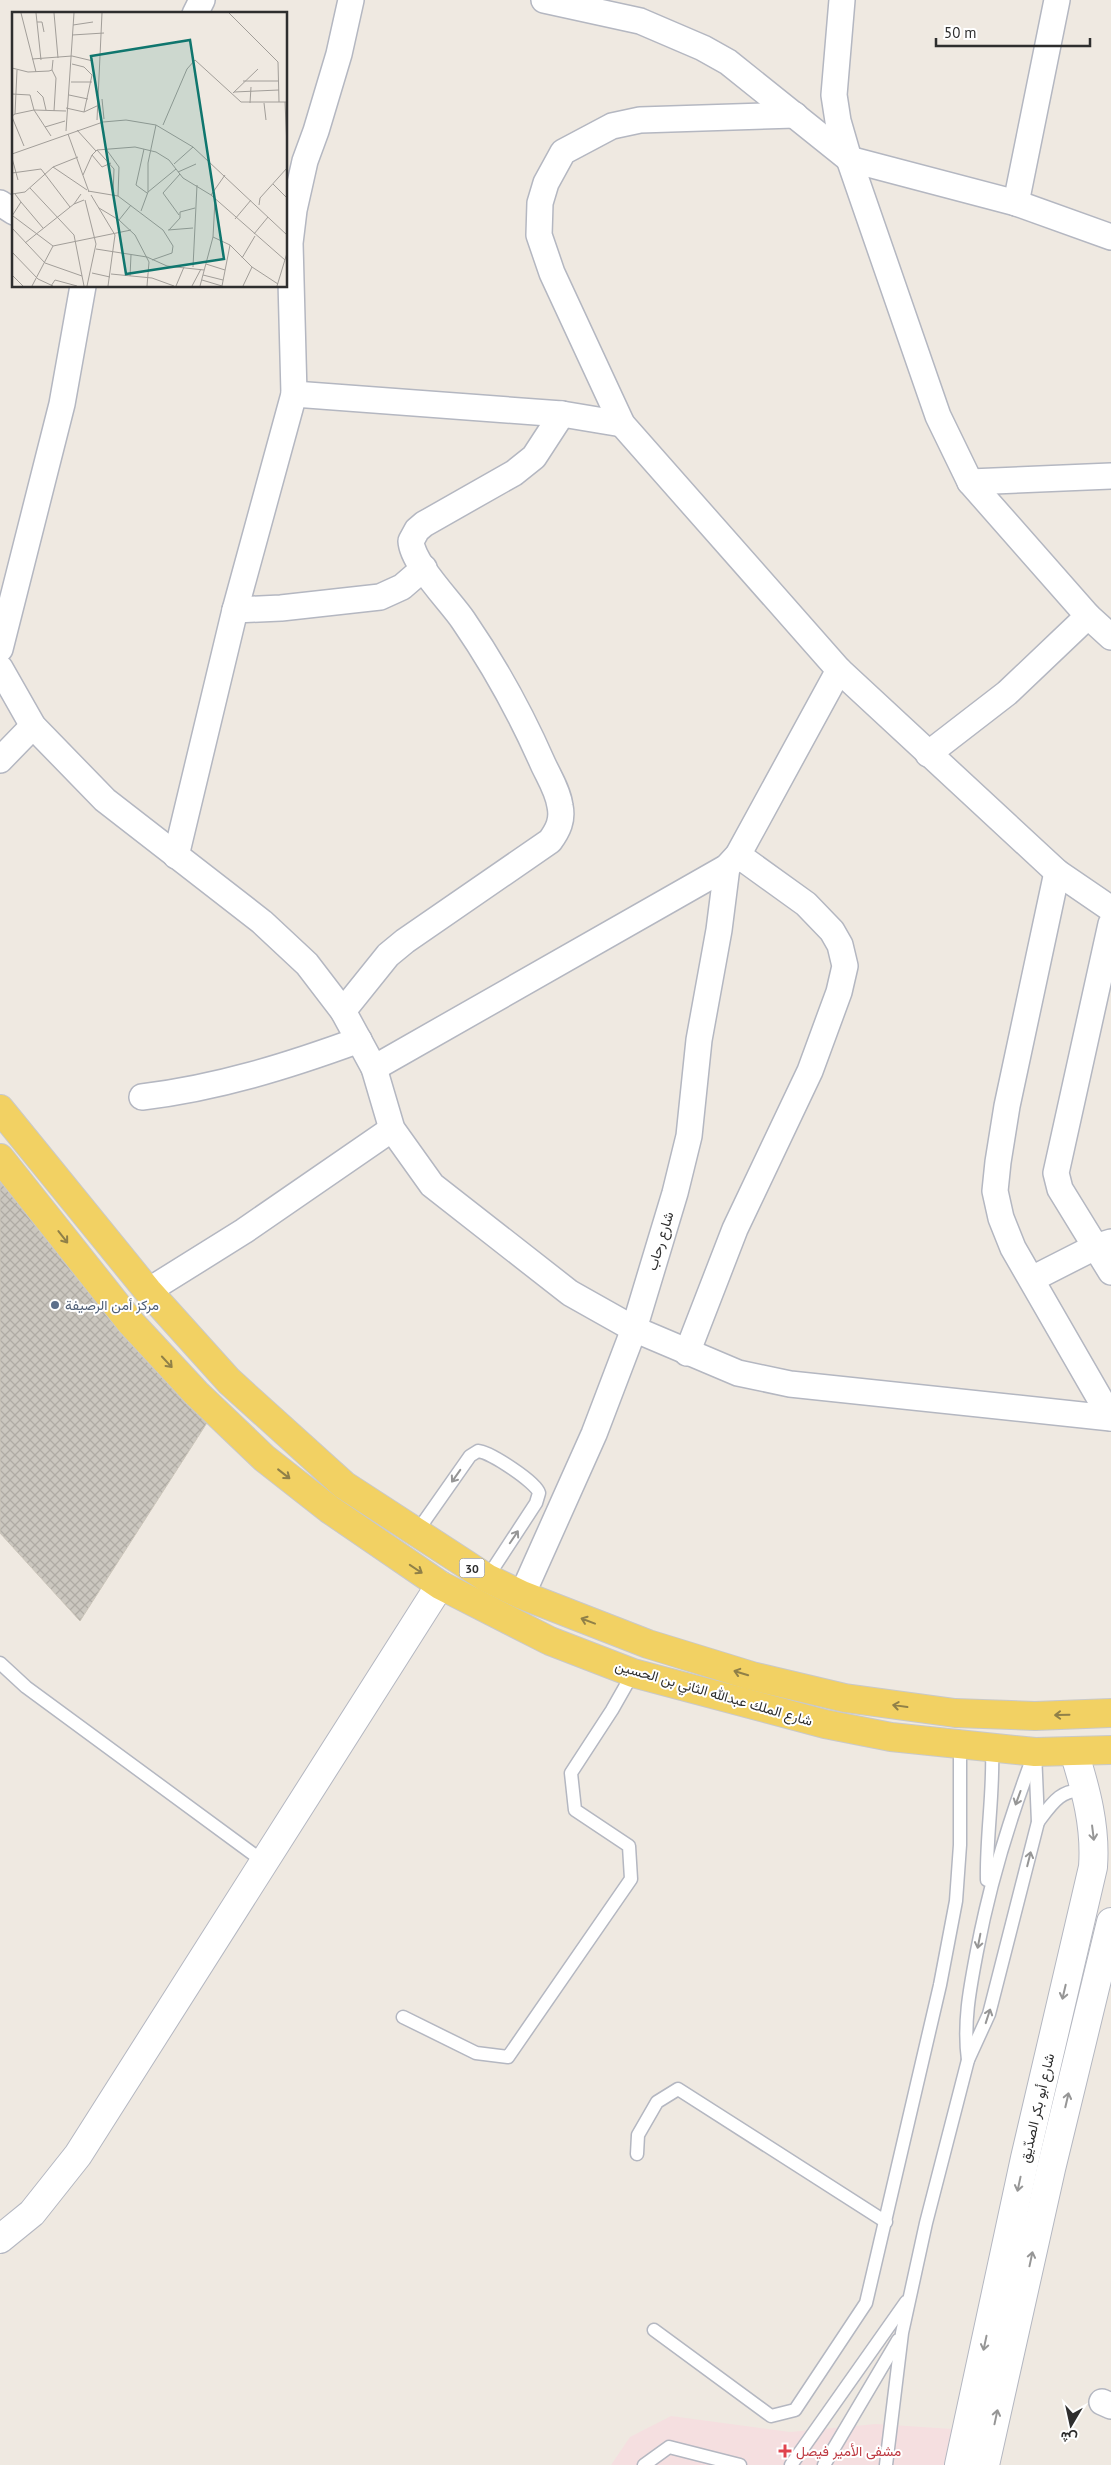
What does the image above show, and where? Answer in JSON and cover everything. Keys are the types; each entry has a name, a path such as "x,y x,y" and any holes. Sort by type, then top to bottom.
{"main road":[{"name":"شارع الملك عبدالله الثاني بن الحسين","path":"0,1108 148,1291 229,1381 344,1485 487,1578 522,1595 648,1644 752,1676 845,1698 955,1713 1035,1716 1111,1713"},
{"name":"شارع الملك عبدالله الثاني بن الحسين","path":"0,1158 131,1323 196,1394 264,1458 329,1509 440,1585 550,1641 633,1673 825,1724 891,1737 1035,1752 1111,1750"},
{"path":"43,1212 68,1192"},
{"path":"1035,1716 1035,1752"}],"street":[{"path":"196,12 202,0"},
{"path":"176,856 235,610 294,394 290,243 294,210 305,160 316,131 339,54 351,0"},
{"path":"544,0 640,21 702,48 728,62 849,159 1016,203 1111,237"},
{"path":"842,0 834,94 838,121 849,159 938,416 970,482 1088,616 1111,637"},
{"path":"1016,203 1057,0"},
{"path":"795,115 640,120 612,126 563,152 546,183 540,204 539,235 552,273 622,424 839,670 1057,872 1111,909"},
{"path":"0,203 12,211"},
{"path":"0,649 62,404 83,288"},
{"path":"294,394 562,414 622,424"},
{"path":"343,1011 388,955 405,941 550,841 559,830 561,816 558,796 533,742 479,645 424,568 412,547 411,541 417,530 514,473 534,457 562,414"},
{"path":"970,482 1111,476"},
{"path":"235,610 281,608 380,597 402,587 424,568"},
{"path":"928,754 1007,693 1088,616"},
{"path":"0,668 33,726 105,800 262,922 307,964 343,1011 374,1068 392,1129 432,1184 570,1293 634,1329 738,1373 790,1384 1111,1418"},
{"path":"374,1068 732,861 839,670"},
{"path":"0,760 33,726"},
{"path":"687,1353 735,1229 810,1071 839,992 845,966 840,945 832,930 806,904 732,861"},
{"name":"شارع رحاب","path":"522,1595 594,1434 634,1329 675,1193 689,1136 699,1040 732,861"},
{"path":"1057,872 1007,1106 995,1191 1001,1218 1013,1248 1111,1418"},
{"path":"1111,924 1056,1173 1060,1189 1103,1245 1111,1272"},
{"path":"142,1097 208,1086 298,1062 359,1040"},
{"path":"148,1291 244,1231 392,1129"},
{"path":"1032,1280 1103,1245"},
{"path":"0,2239 32,2213 78,2155 440,1585"},
{"name":"شارع أبو بكر الصدّيق","path":"959,2465 1025,2158 1094,1867 1095,1847 1091,1814 1074,1752"},
{"name":"شارع أبو بكر الصدّيق","path":"986,2465 1050,2169 1111,1922"}],"lane":[{"path":"416,1533 470,1456 478,1450 487,1453 534,1484 539,1493 536,1503 487,1578"},
{"path":"0,1663 26,1687 264,1862"},
{"path":"403,2016 476,2053 508,2057 631,1880 629,1846 575,1810 571,1773 612,1710 633,1673"},
{"path":"654,2330 771,2416 795,2410 866,2303 886,2222 956,1901 960,1845 960,1744"},
{"path":"988,1893 987,1858 993,1793 992,1747"},
{"path":"886,2465 902,2333 909,2298 968,2060 989,2014 1038,1822 1035,1752"},
{"path":"968,2060 966,2009 988,1893 1005,1836 1035,1752"},
{"path":"1038,1822 1062,1794 1077,1790 1085,1792"},
{"path":"638,2154 638,2134 657,2102 678,2089 886,2222"},
{"path":"791,2465 909,2298"},
{"path":"824,2465 902,2333"},
{"path":"644,2465 668,2447 740,2465"}],"shaded area":[{"name":"مشفى الأمير فيصل","path":"671,2416 790,2432 876,2424 953,2429 946,2465 611,2465 630,2437"}],"building":[{"name":"مركز أمن الرصيفة","path":"0,1180 210,1418 80,1621 0,1533"}],"place":[{"name":"مركز أمن الرصيفة","path":"55,1305"},
{"name":"مشفى الأمير فيصل","path":"785,2451"}]}
